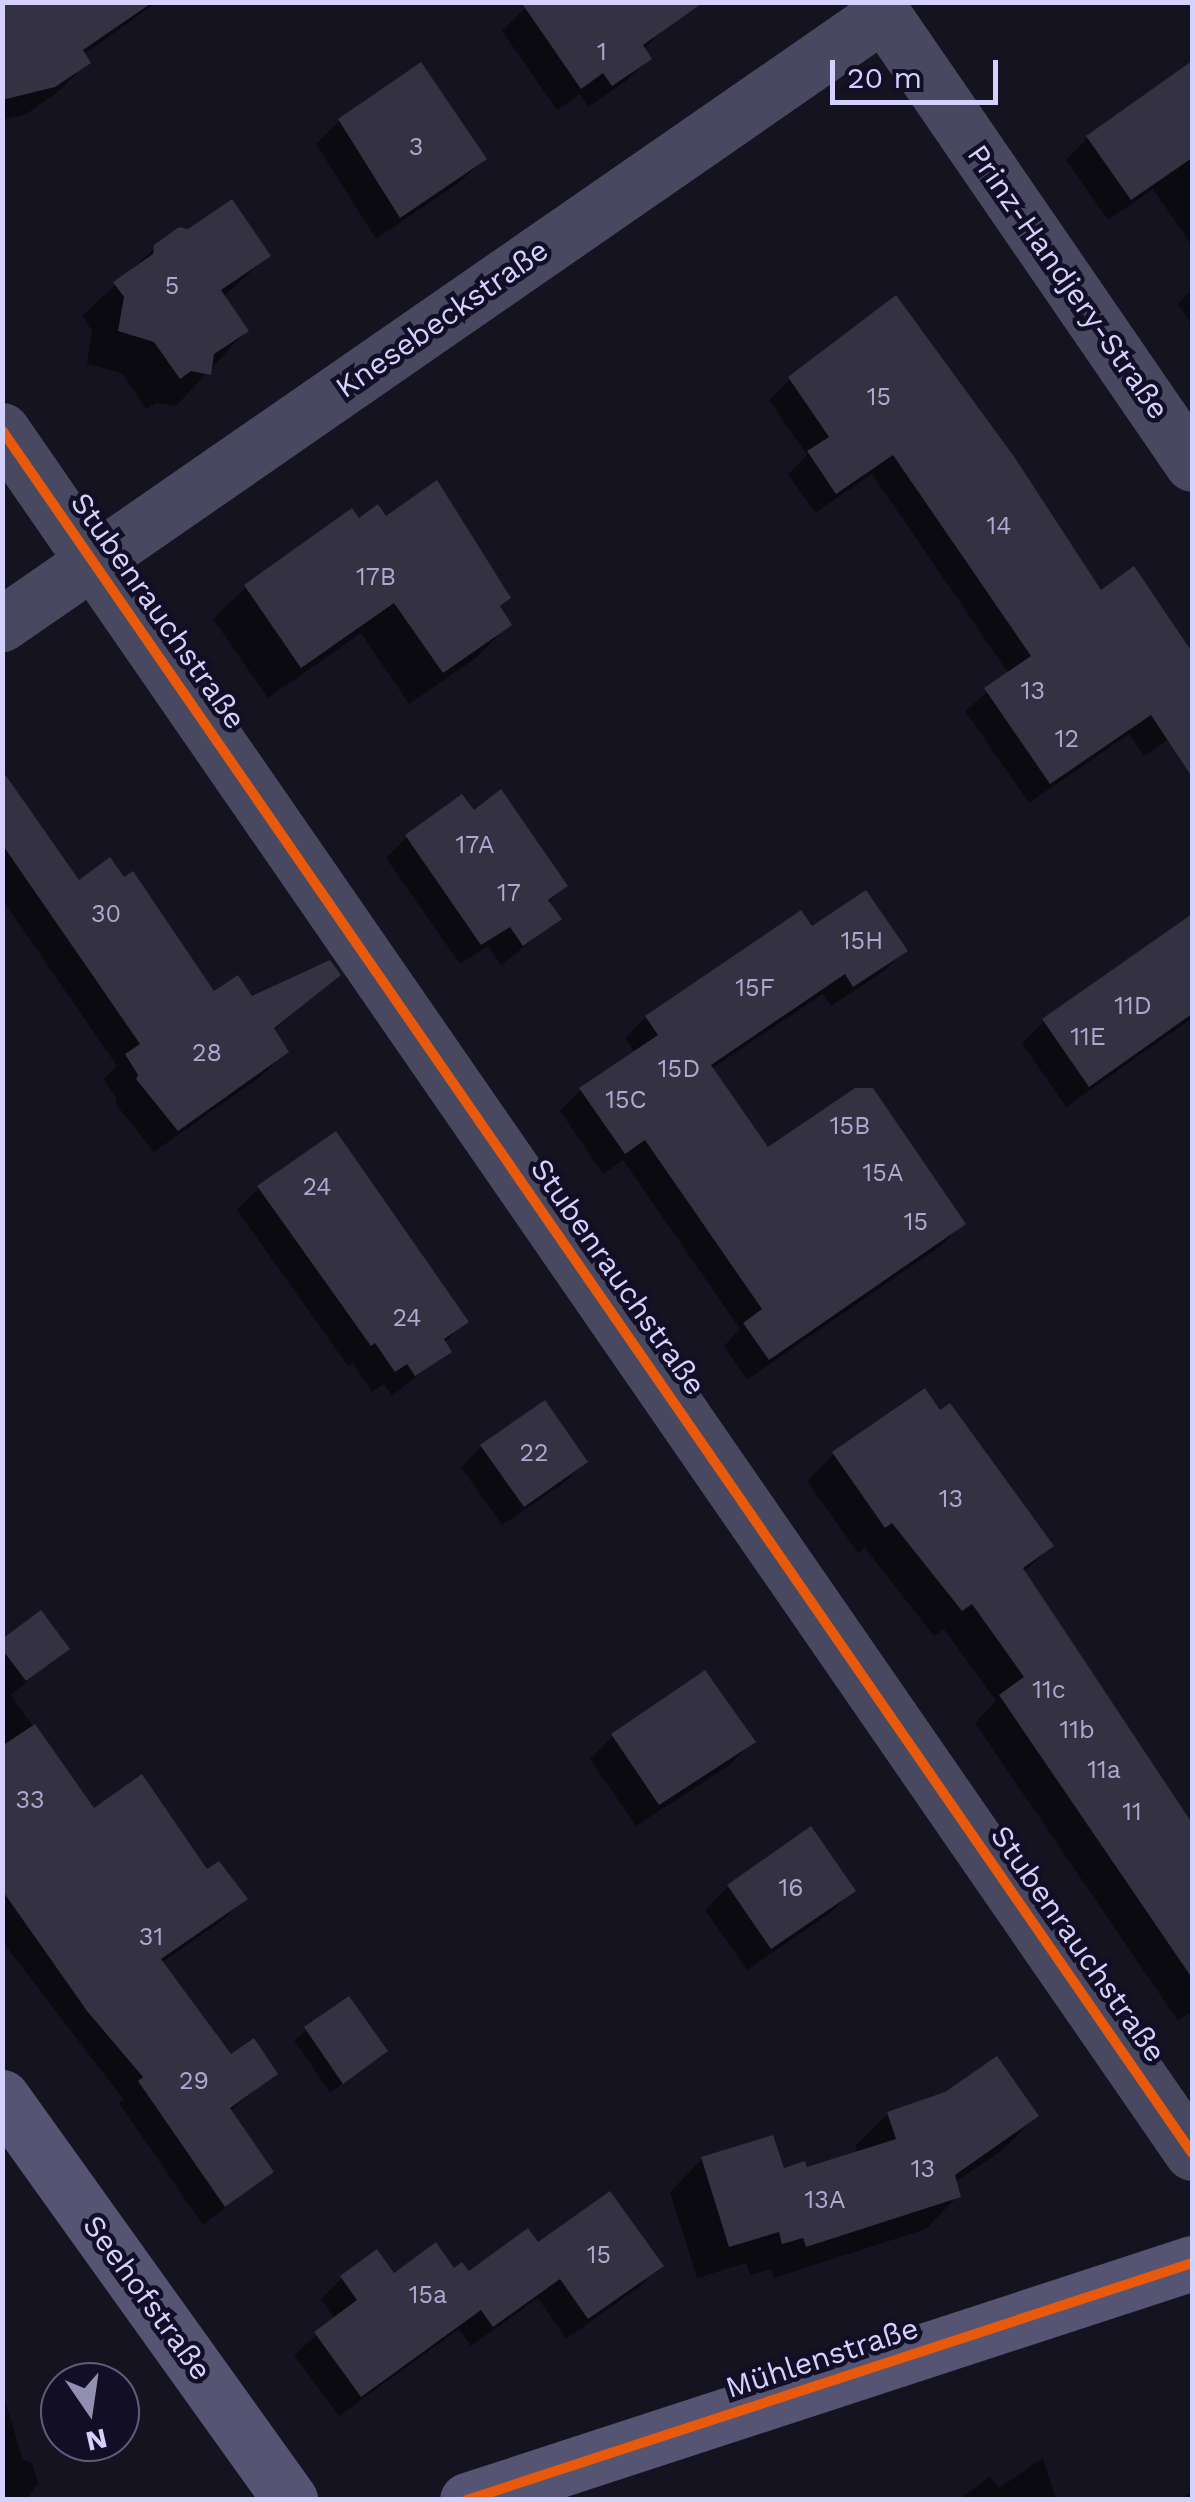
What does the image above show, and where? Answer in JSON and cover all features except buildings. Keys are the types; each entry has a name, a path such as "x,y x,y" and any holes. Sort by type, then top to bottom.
{"street":[{"name":"Prinz-Handjery-Straße","path":"879,8 1192,464"},
{"name":"Knesebeckstraße","path":"2,624 879,8"},
{"name":"Stubenrauchstraße","path":"2,430 1192,2153"},
{"name":"Seehofstraße","path":"2,2097 290,2500"},
{"name":"Mühlenstraße","path":"467,2500 1192,2264"}],"cycle path":[{"path":"2,430 1192,2153"},
{"path":"467,2500 1192,2263"}]}
